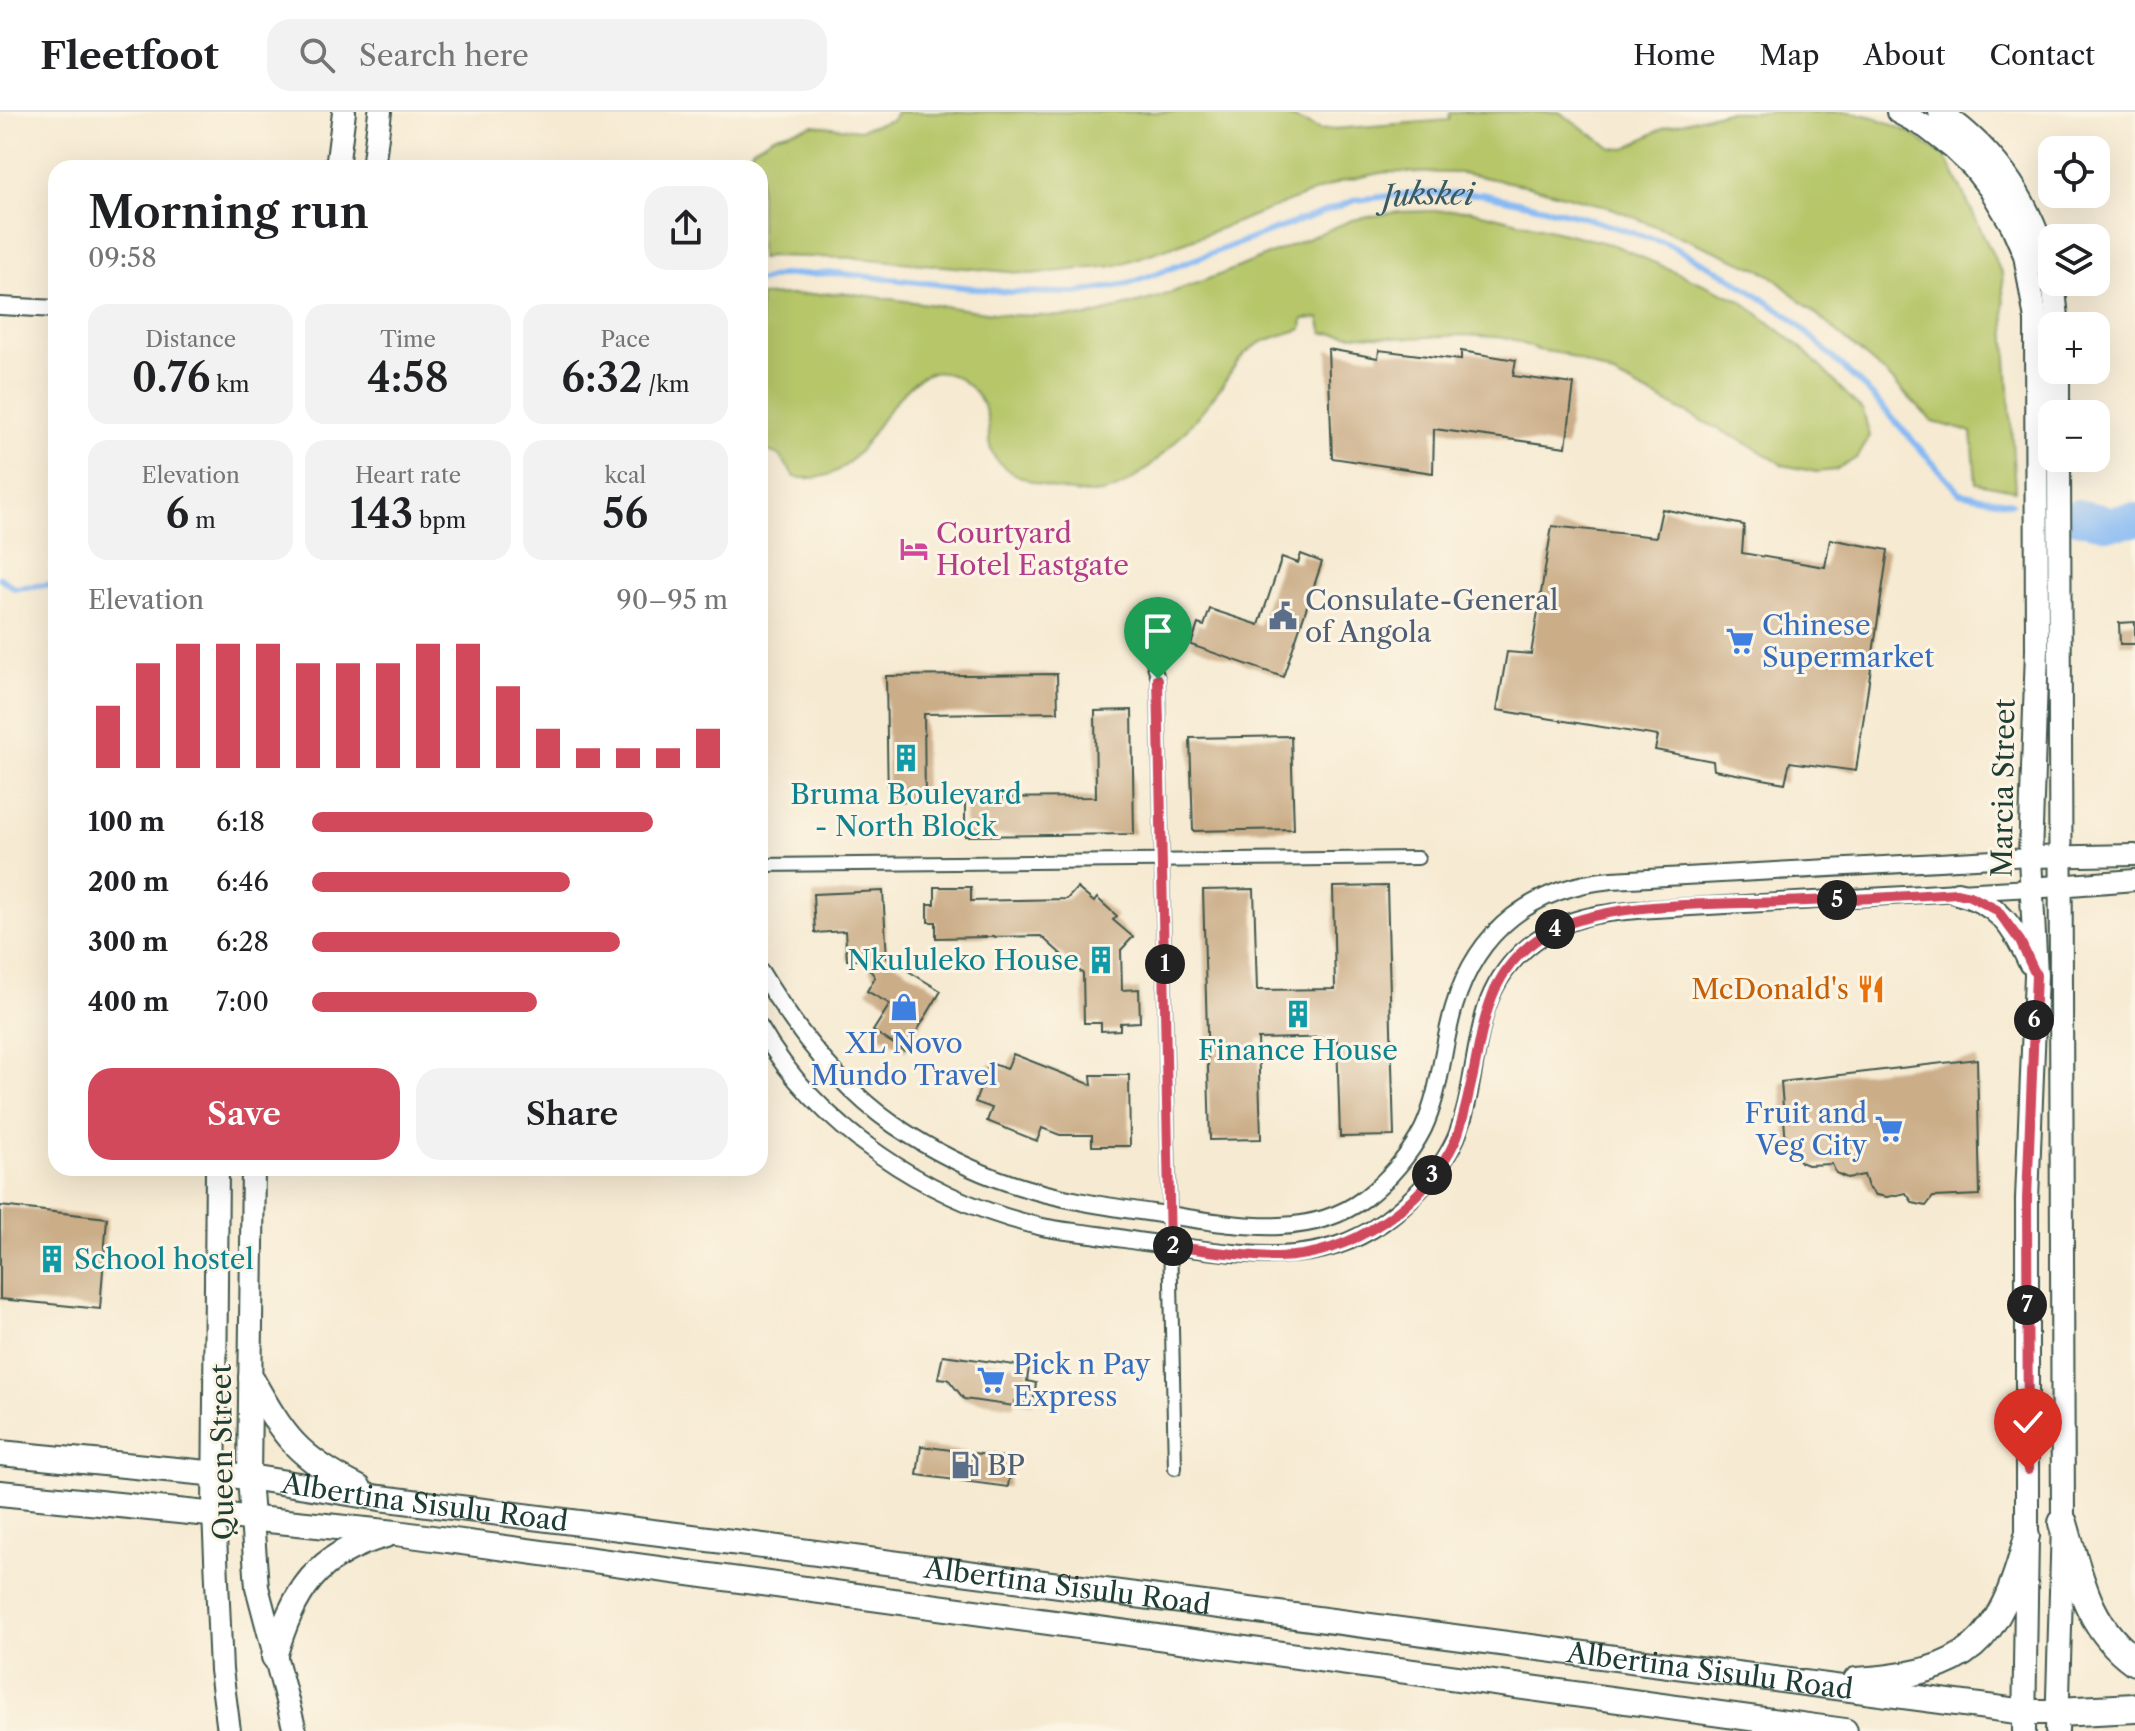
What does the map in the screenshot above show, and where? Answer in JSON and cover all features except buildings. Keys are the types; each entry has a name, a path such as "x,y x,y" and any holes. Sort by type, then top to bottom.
{"highway":[{"path":"2063,1523 2081,1587 2094,1619 2110,1639 2135,1661"},
{"name":"Albertina Sisulu Road","path":"2058,1722 2135,1708"}],"main road":[{"path":"338,160 344,112"},
{"path":"374,160 380,112"},
{"name":"Marcia Street","path":"1898,112 1926,127 1973,167 2012,225 2025,255 2034,298 2045,400"},
{"path":"1940,112 1982,146 2005,171 2038,235"},
{"name":"Marcia Street","path":"2024,1721 2027,1199 2036,975 2030,857 2052,472"},
{"name":"Marcia Street","path":"2048,571 2062,716 2063,1523 2058,1722"},
{"path":"1957,893 1997,910 2020,941 2036,975"},
{"name":"Queen Street","path":"217,1176 214,1513 221,1670 229,1731"},
{"name":"Queen Street","path":"253,1176 250,1518 257,1587 295,1731"},
{"path":"251,1378 280,1428 306,1458 380,1498"},
{"name":"Albertina Sisulu Road","path":"0,1453 249,1477 380,1498 1786,1682 2024,1721 2058,1722"},
{"name":"Albertina Sisulu Road","path":"0,1493 396,1533 1845,1731"},
{"path":"274,1657 285,1621 296,1599 320,1567 362,1541 396,1533"},
{"path":"1786,1682 1906,1676 1936,1669 1952,1661 1982,1637 2001,1611 2016,1579 2027,1536"}],"street":[{"path":"0,306 48,309"},
{"path":"1146,638 1158,679 1175,1468"},
{"path":"768,983 804,1038 840,1078 892,1123 928,1147 994,1177 1056,1196 1120,1208 1244,1226 1299,1224 1342,1212 1366,1197 1410,1151 1435,1098 1454,1006 1474,960 1505,924 1536,900 1557,890 1612,880 2030,857 2135,855"},
{"path":"768,865 1418,858"},
{"path":"768,1040 789,1071 842,1126 909,1172 949,1194 1040,1227 1170,1246 1278,1257 1343,1244 1393,1215 1440,1166 1456,1139 1465,1111 1486,1009 1497,984 1527,947 1567,923 1585,917 1667,907 1957,893 2135,880"},
{"path":"1116,1237 1120,1208"}],"green space":[{"path":"896,112 1278,112 1321,130 1449,120 1450,112 1559,112 1612,148 1625,149 1665,127 1724,112 1852,112 1877,118 1909,132 1947,159 2002,274 2015,490 1976,483 1972,432 1933,422 1887,375 1768,273 1612,208 1529,186 1462,173 1386,172 1342,181 1186,242 1114,266 1030,274 858,258 768,256 768,160 746,160 753,148 776,135 814,125 859,130 892,120"},
{"path":"1469,210 1614,245 1740,300 1803,349 1863,411 1870,436 1858,457 1836,470 1816,472 1783,465 1750,445 1564,354 1538,350 1509,338 1464,335 1410,338 1323,333 1319,318 1303,319 1302,329 1266,341 1247,352 1208,404 1165,452 1132,479 1101,493 1089,494 1044,486 1003,466 991,449 982,403 961,380 942,373 927,374 911,385 893,404 860,450 833,473 816,478 795,477 779,455 768,451 768,296 847,293 1008,315 1086,317 1159,297 1352,220 1397,212"}],"waterway":[{"name":"Jukskei","path":"768,279 780,275 837,273 1008,292 1076,293 1128,284 1356,200 1415,193 1482,194 1576,215 1666,243 1730,277 1790,317 1868,391 1960,493 2012,503"},
{"name":"Jukskei","path":"2077,516 2110,523 2135,520"},
{"path":"0,578 15,588 48,585"}],"place":[{"name":"Courtyard Hotel Eastgate","path":"914,549"},
{"name":"Consulate-General of Angola","path":"1283,616"},
{"name":"Chinese Supermarket","path":"1740,641"},
{"name":"Bruma Boulevard - North Block","path":"906,758"},
{"name":"Nkululeko House","path":"1101,960"},
{"name":"McDonald's","path":"1871,989"},
{"name":"XL Novo Mundo Travel","path":"904,1007"},
{"name":"Finance House","path":"1298,1014"},
{"name":"Fruit and Veg City","path":"1889,1129"},
{"name":"School hostel","path":"52,1259"},
{"name":"Pick n Pay Express","path":"991,1380"},
{"name":"BP","path":"965,1465"}],"route":[{"path":"1158,679 1170,1246 1278,1257 1302,1254 1343,1244 1393,1215 1440,1166 1456,1139 1465,1111 1486,1009 1497,984 1527,947 1567,923 1585,917 1667,907 1957,893 1970,896 1997,910 2020,941 2036,975 2027,1199 2028,1470"}]}
